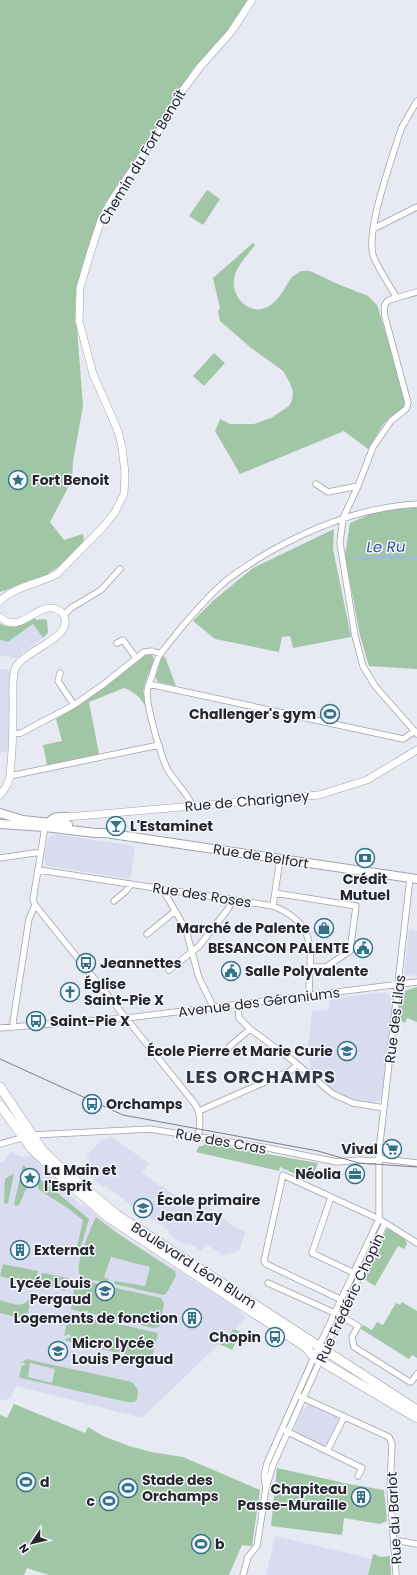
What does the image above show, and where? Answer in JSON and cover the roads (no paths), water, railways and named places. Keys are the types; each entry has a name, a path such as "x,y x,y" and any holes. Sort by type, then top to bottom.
{"main road":[{"name":"Rue de Belfort","path":"0,813 23,820 95,833 105,832 414,879"},
{"name":"Rue de Belfort","path":"0,824 48,825 47,824 63,826 67,821 101,829 105,832"},
{"name":"Boulevard Léon Blum","path":"0,1087 28,1137 32,1149 67,1182 109,1218 306,1347 317,1358 417,1418"},
{"name":"Boulevard Léon Blum","path":"0,1099 28,1137"},
{"name":"Boulevard Léon Blum","path":"0,1105 28,1137 64,1171 117,1216 417,1410"}],"street":[{"name":"Chemin du Fort Benoît","path":"0,601 10,593 57,574 103,528 121,502 124,494 125,473 122,447 118,432 93,374 79,321 79,300 82,279 101,220 112,200 145,153 188,81 231,32 252,0"},
{"path":"397,298 373,256 371,247 375,218 399,135 417,101"},
{"path":"373,229 417,207"},
{"path":"149,684 404,739 416,733 375,686 363,666 355,636 340,549 344,518 376,441 391,421 406,409 408,403 385,317 385,303 417,292"},
{"path":"316,484 328,492 358,486"},
{"path":"192,806 190,799 167,770 149,705 147,692 161,654 190,618 222,584 255,561 292,539 365,511 398,505 417,504"},
{"path":"64,615 71,608 101,590 120,569"},
{"path":"0,617 8,622 19,623 40,611 49,608 60,611 64,615 65,621 59,636 27,655 15,669 10,776 8,783 0,795"},
{"path":"117,643 123,640 136,658"},
{"path":"13,734 21,733 74,705 104,684 144,652 152,651 161,654"},
{"path":"60,673 58,681 74,705"},
{"path":"10,776 159,745"},
{"name":"Rue de Charigney","path":"67,821 192,806 320,795 367,780 417,750"},
{"path":"48,825 41,853 33,900 35,905 188,1094 199,1111 200,1119 198,1137"},
{"path":"0,858 41,853"},
{"path":"273,906 280,859"},
{"name":"Rue des Roses","path":"38,870 273,906 290,914 303,928 310,943 311,967 309,996"},
{"name":"Rue des Lilas","path":"379,1159 398,986 414,879"},
{"path":"114,901 126,892 131,884"},
{"path":"166,890 166,895 186,930 199,978 214,1008"},
{"path":"275,893 356,906 350,951 326,967 311,967"},
{"path":"169,970 192,950 199,946 210,934 233,900"},
{"path":"14,1027 13,1022 29,919 35,905"},
{"path":"148,934 175,911"},
{"name":"Avenue des Géraniums","path":"0,1028 127,1018 398,986 417,982"},
{"path":"238,1005 239,1018 250,1029 333,1094 341,1099 353,1103 384,1108"},
{"path":"228,1047 250,1029"},
{"path":"199,1111 290,1071 297,1065"},
{"name":"Rue des Cras","path":"0,1144 28,1137 150,1129 337,1162 387,1159 417,1163"},
{"name":"Rue Frédéric Chopin","path":"322,1348 335,1313 379,1219 379,1159"},
{"path":"348,1302 264,1262 283,1175 379,1219 417,1243"},
{"path":"331,1197 312,1253 354,1273"},
{"name":"Rue Frédéric Chopin","path":"242,1575 248,1557 257,1546 270,1464 282,1429 309,1370 342,1316 385,1223"},
{"name":"Rue Frédéric Chopin","path":"268,1283 335,1313"},
{"path":"335,1313 358,1326 352,1337 354,1347 410,1382 417,1374"},
{"name":"Rue Frédéric Chopin","path":"270,1464 288,1432 304,1398 314,1373 317,1358"},
{"name":"Rue Frédéric Chopin","path":"309,1370 314,1373"},
{"path":"297,1396 344,1417 327,1451"},
{"name":"Rue du Barlot","path":"344,1417 389,1437 392,1444 390,1489 396,1575"},
{"path":"282,1429 362,1468 358,1476"},
{"path":"394,1540 417,1544"}],"waterway":[{"name":"Le Ru","path":"355,559 391,556 417,558"}],"tram line":[{"path":"0,1059 123,1115 318,1151 359,1163 417,1167"}],"place":[{"name":"Fort Benoit","path":"18,480"},
{"name":"Challenger's gym","path":"330,714"},
{"name":"L'Estaminet","path":"116,826"},
{"name":"Crédit Mutuel","path":"365,858"},
{"name":"Marché de Palente","path":"324,928"},
{"name":"BESANCON PALENTE","path":"363,948"},
{"name":"Jeannettes","path":"86,963"},
{"name":"Salle Polyvalente","path":"231,971"},
{"name":"Église Saint-Pie X","path":"70,992"},
{"name":"Saint-Pie X","path":"36,1021"},
{"name":"École Pierre et Marie Curie","path":"347,1051"},
{"name":"Orchamps","path":"92,1104"},
{"name":"Vival","path":"392,1149"},
{"name":"Néolia","path":"355,1174"},
{"name":"La Main et l'Esprit","path":"30,1178"},
{"name":"École primaire Jean Zay","path":"143,1208"},
{"name":"Externat","path":"20,1250"},
{"name":"Lycée Louis Pergaud","path":"105,1291"},
{"name":"Logements de fonction","path":"192,1318"},
{"name":"Chopin","path":"275,1337"},
{"name":"Micro lycée Louis Pergaud","path":"58,1351"},
{"name":"d","path":"26,1482"},
{"name":"Stade des Orchamps","path":"128,1488"},
{"name":"Chapiteau Passe-Muraille","path":"361,1497"},
{"name":"c","path":"109,1501"},
{"name":"b","path":"201,1544"}],"district":[{"name":"LES ORCHAMPS","path":"261,1077"}]}
